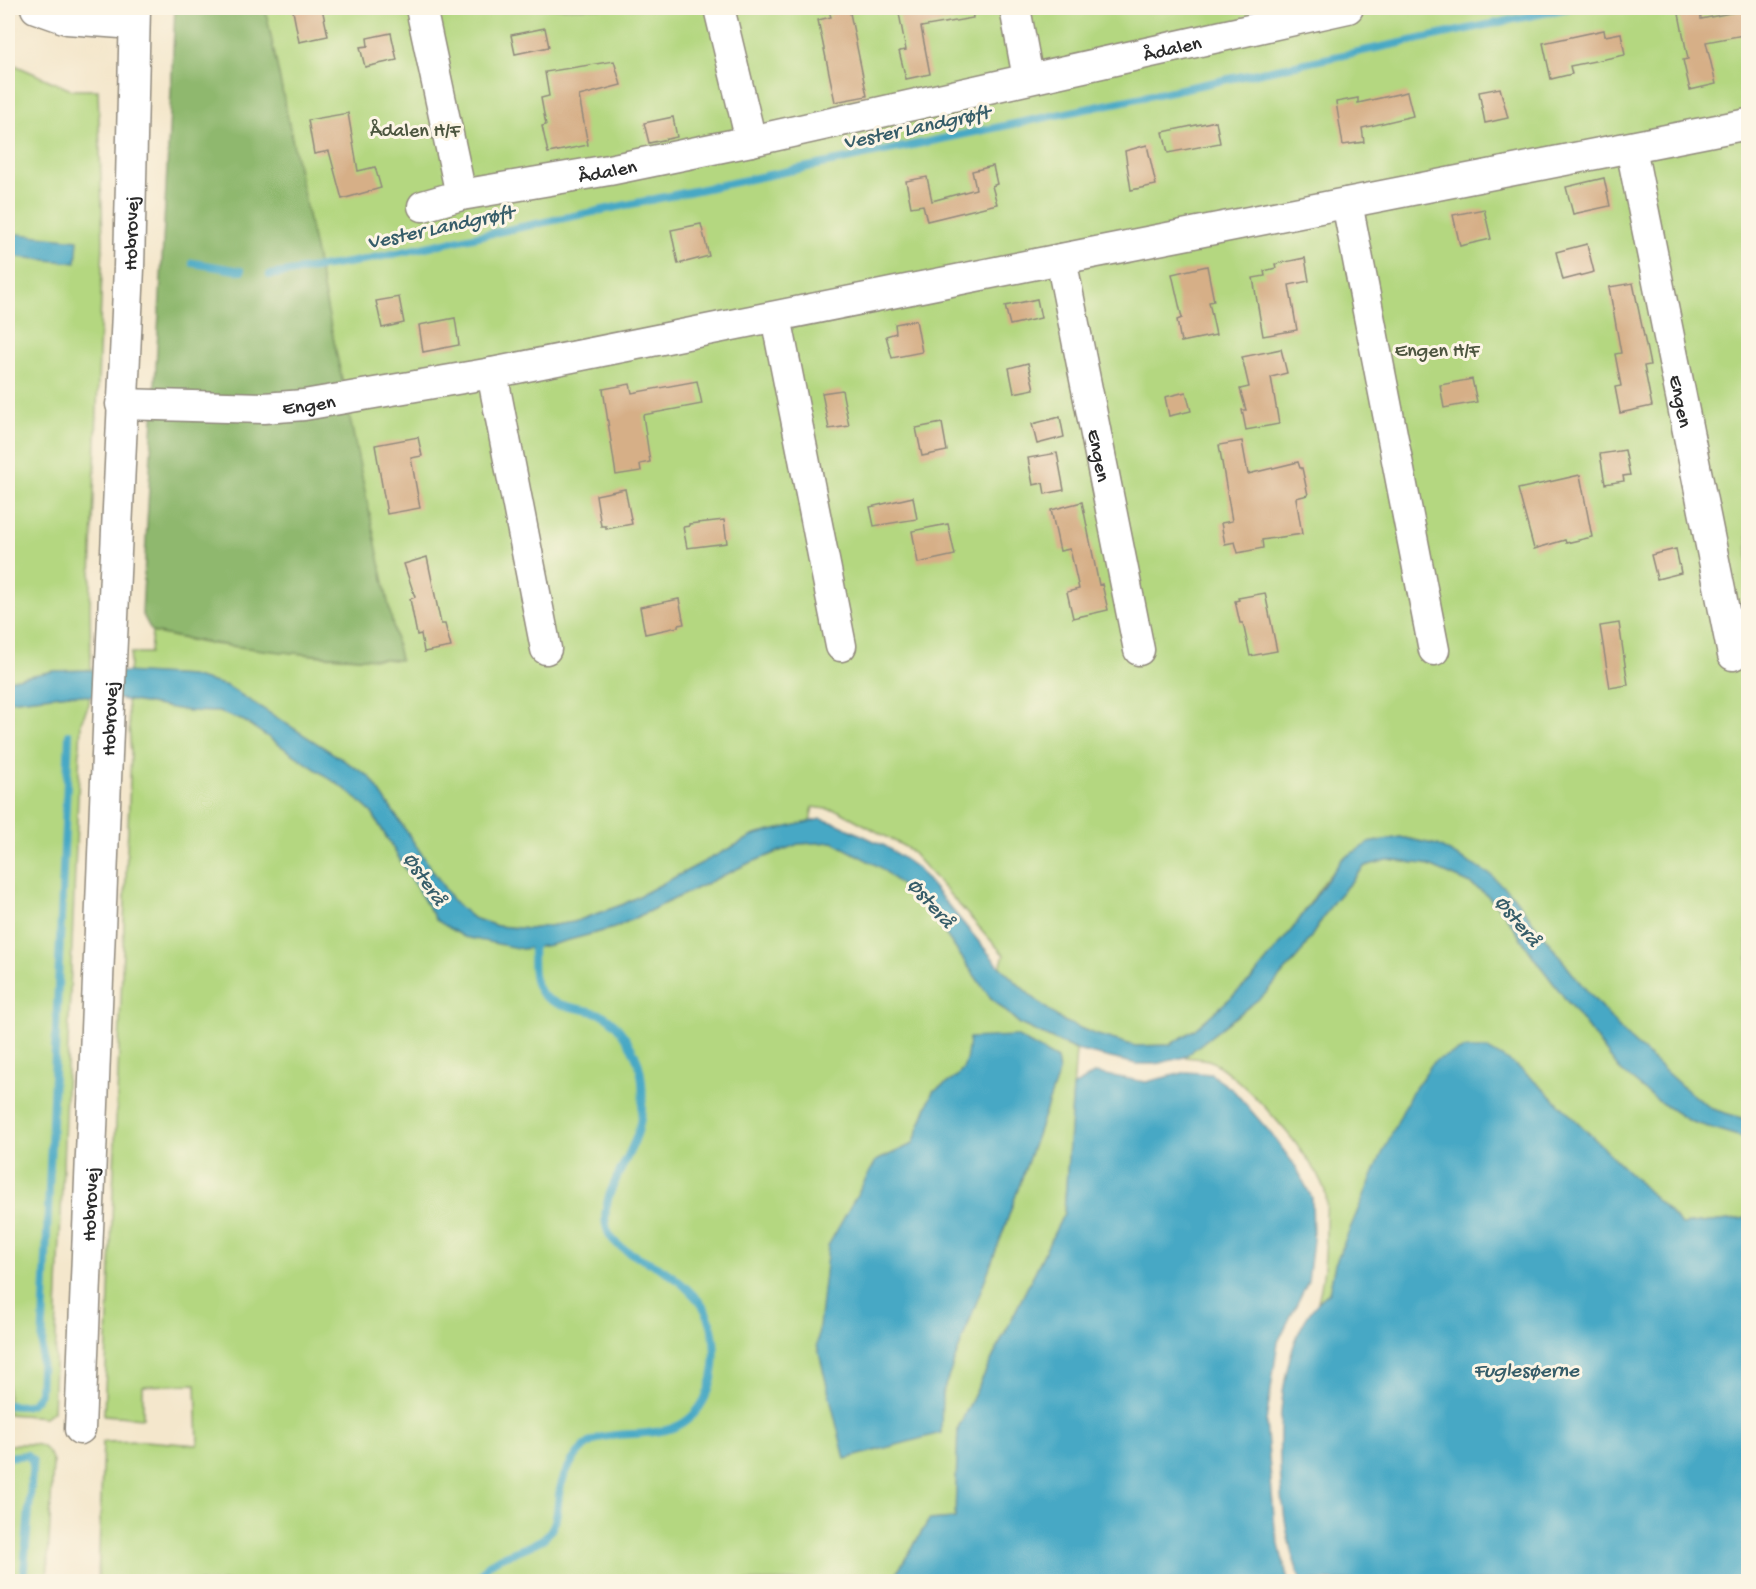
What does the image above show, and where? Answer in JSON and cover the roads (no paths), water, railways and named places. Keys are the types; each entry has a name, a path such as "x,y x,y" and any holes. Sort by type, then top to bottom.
{"street":[{"path":"36,8 68,19 134,16"},
{"path":"421,8 461,195"},
{"path":"719,8 751,141"},
{"path":"1015,8 1028,78"},
{"name":"Ådalen","path":"423,206 461,195 609,170 751,141 1317,10 1348,8"},
{"name":"Hobrovej","path":"80,1429 121,404 129,268 134,16"},
{"name":"Engen","path":"121,404 264,408 304,405 492,373 1749,124"},
{"name":"Engen","path":"1631,148 1733,655"},
{"path":"1347,203 1434,650"},
{"name":"Engen","path":"1061,259 1139,650"},
{"path":"776,317 841,646"},
{"path":"492,373 546,650"}],"water":[{"path":"8,233 78,240 76,263 8,256"},
{"name":"Østerå","path":"91,670 190,676 227,686 370,777 453,901 473,918 497,926 529,929 574,922 624,904 755,835 821,819 838,824 885,846 917,868 1000,967 1061,1020 1094,1034 1135,1046 1170,1045 1194,1030 1251,980 1294,927 1342,859 1369,843 1400,837 1437,845 1491,875 1513,896 1576,978 1625,1035 1686,1090 1712,1109 1748,1120 1748,1139 1689,1121 1655,1099 1619,1069 1535,959 1504,913 1486,894 1469,883 1425,864 1387,860 1365,866 1333,902 1300,954 1265,994 1184,1057 1156,1064 1137,1064 1076,1050 1020,1024 989,996 927,908 880,867 833,842 798,844 747,864 614,928 550,945 522,949 464,937 436,920 372,813 348,791 244,721 219,712 189,711 127,700 69,694 8,701 8,680 54,671"},
{"path":"1016,1036 1057,1059 1059,1072 1004,1229 942,1394 941,1433 845,1459 817,1345 828,1246 876,1161 913,1144 933,1091 951,1081 961,1072 966,1059 969,1038"},
{"name":"Fuglesøerne","path":"1463,1049 1488,1049 1517,1066 1549,1094 1682,1225 1748,1218 1748,1581 1301,1581 1290,1546 1285,1519 1280,1449 1281,1412 1286,1375 1295,1342 1309,1314 1329,1293 1335,1264 1380,1158 1411,1094 1434,1061"},
{"path":"1187,1072 1211,1074 1234,1091 1273,1136 1295,1166 1312,1198 1313,1240 1308,1281 1278,1342 1266,1422 1275,1529 1288,1581 892,1581 929,1520 955,1518 958,1428 1064,1213 1073,1087 1095,1073 1146,1082"}],"waterway":[{"name":"Vester Landgrøft","path":"270,275 354,262 1568,8"},
{"name":"Vester Landgrøft","path":"193,263 241,271"},
{"path":"8,1405 30,1404 40,1393 69,735"},
{"path":"477,1582 494,1561 526,1548 545,1537 550,1531 556,1516 564,1477 572,1461 584,1447 601,1437 666,1430 687,1420 704,1400 709,1389 714,1363 715,1349 710,1323 699,1301 669,1274 619,1246 609,1234 605,1221 610,1194 639,1128 642,1083 635,1055 621,1031 603,1015 558,1004 543,995 534,977 533,939"},
{"path":"8,1457 27,1455 33,1461 23,1582"}],"park label":[{"name":"Ådalen H/F","path":"415,129"},
{"name":"Engen H/F","path":"1437,349"}]}
